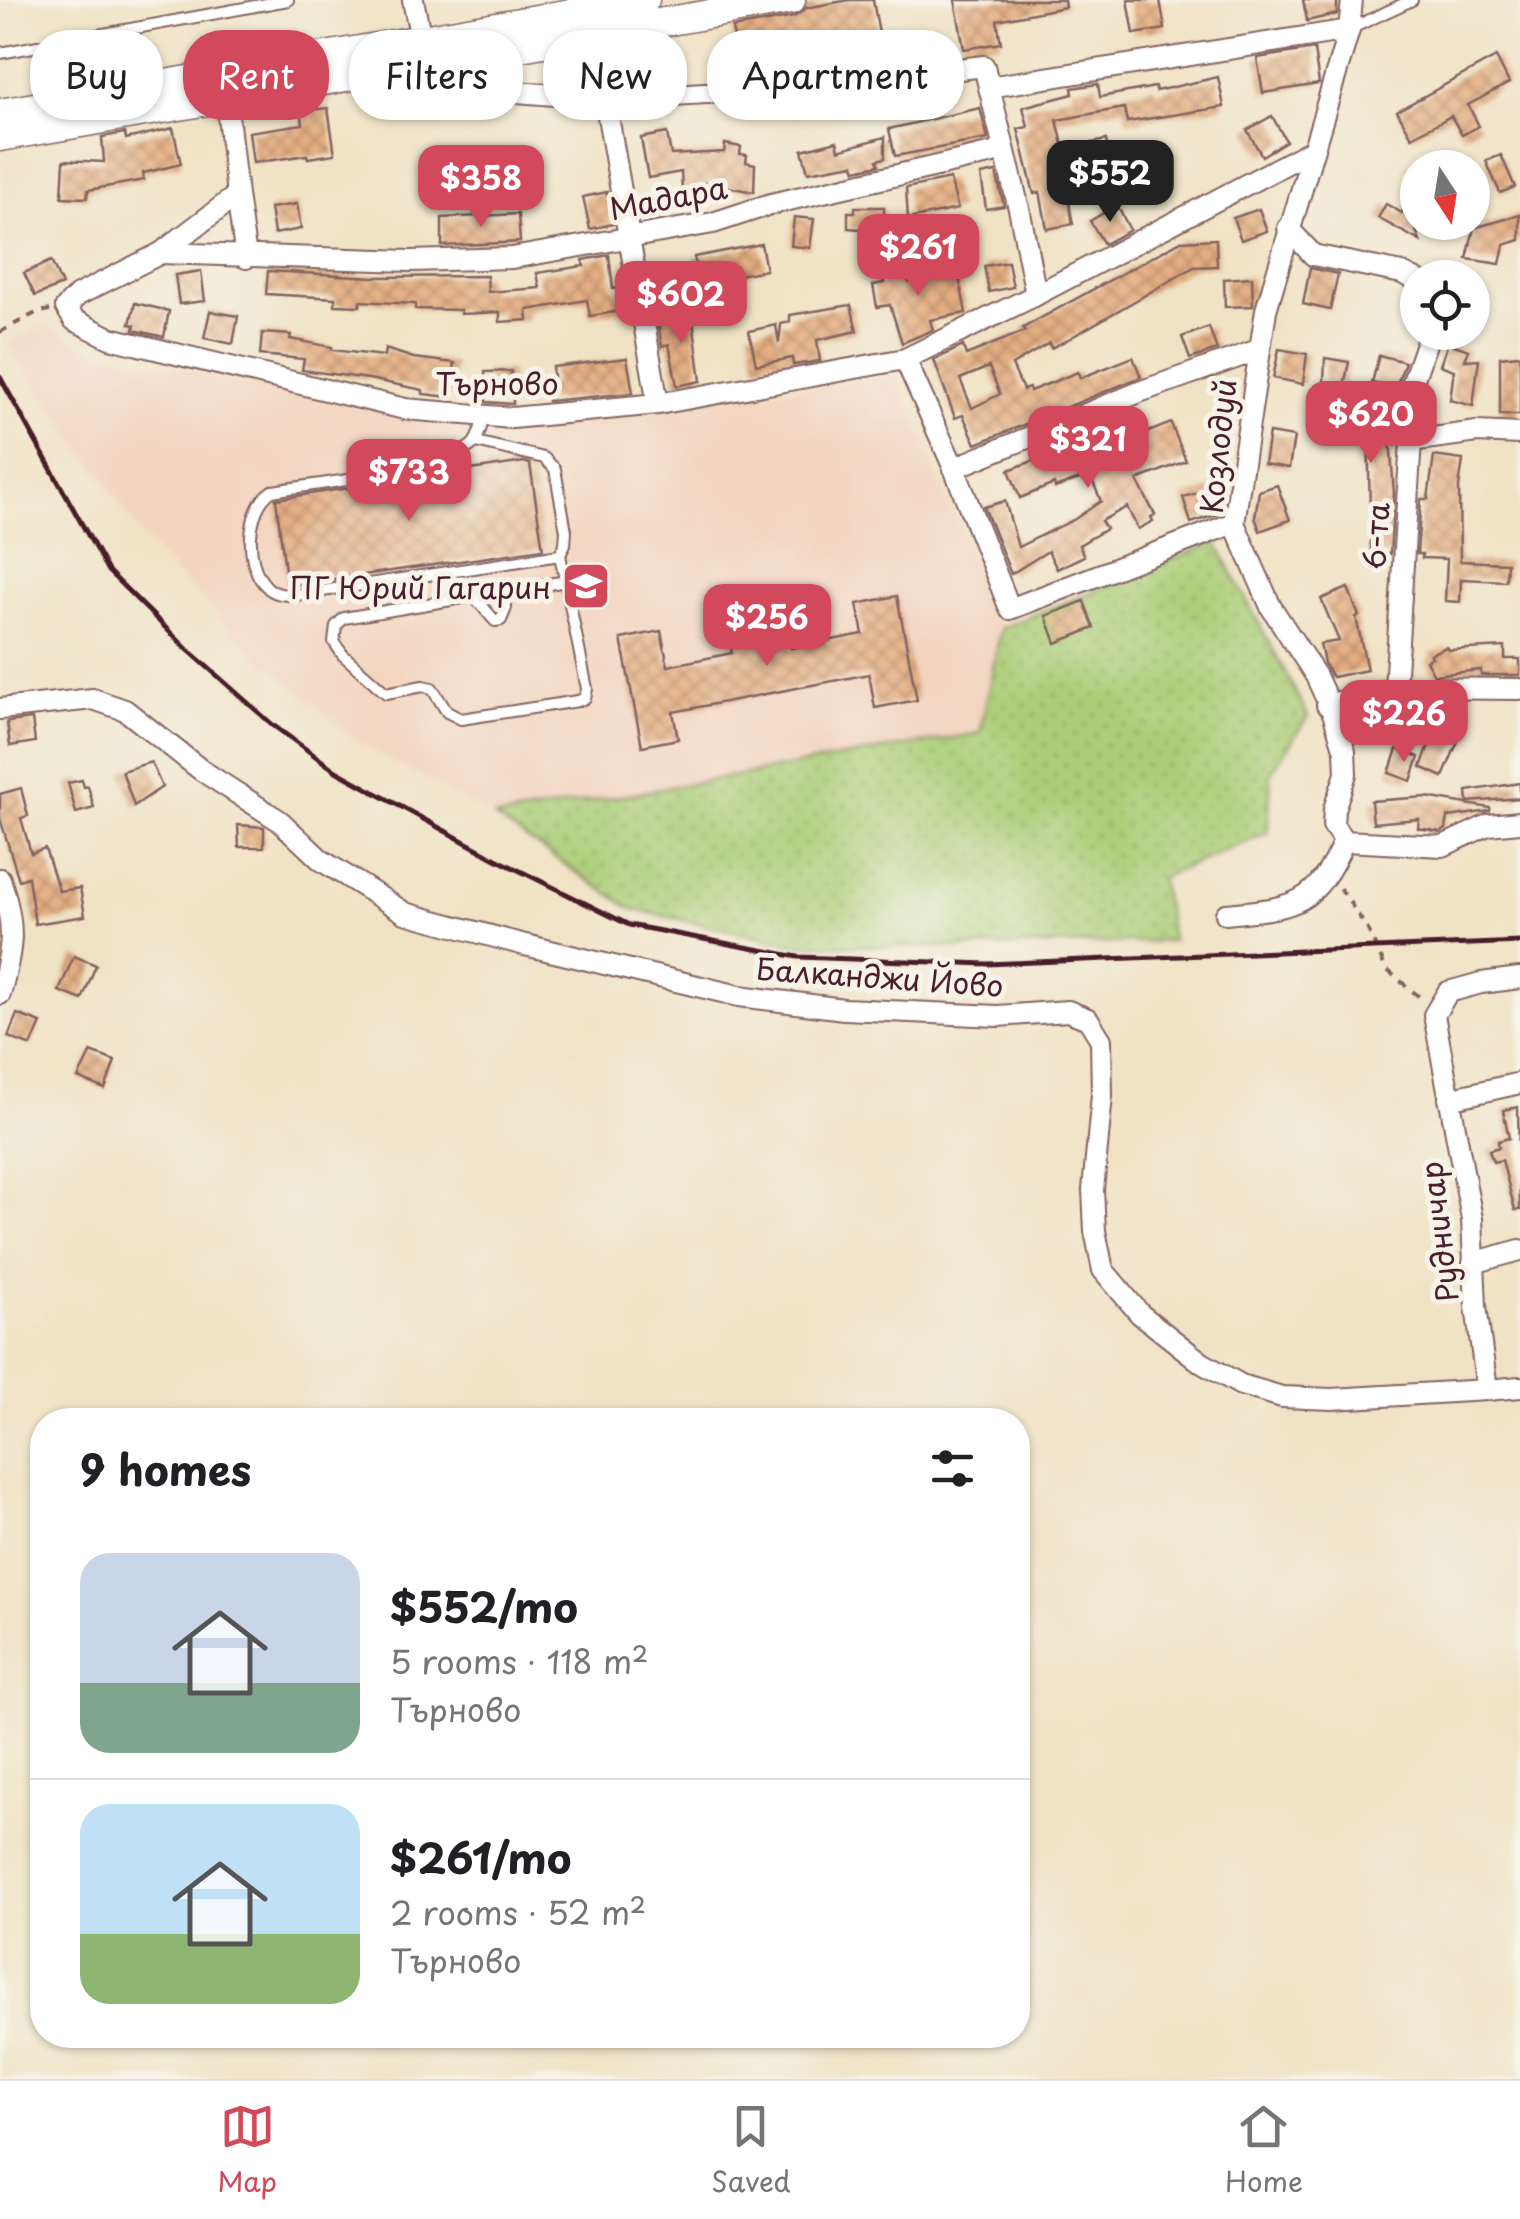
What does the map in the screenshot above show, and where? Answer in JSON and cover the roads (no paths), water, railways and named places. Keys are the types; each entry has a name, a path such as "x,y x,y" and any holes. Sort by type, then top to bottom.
{"street":[{"path":"413,0 419,30"},
{"path":"472,30 644,0"},
{"path":"523,46 792,0"},
{"name":"Козлодуй","path":"1344,842 1334,824 1334,809 1346,774 1345,750 1333,713 1316,676 1271,607 1234,523 1258,350 1288,228 1349,30 1352,0"},
{"path":"989,87 1349,30"},
{"path":"0,113 349,52"},
{"path":"687,95 823,86 984,66 1036,295"},
{"path":"0,137 183,105"},
{"path":"228,120 246,258"},
{"path":"607,120 658,404"},
{"name":"Търново","path":"161,253 78,295 66,307 74,320 110,338 404,409 512,418 658,404 905,360 1312,150"},
{"name":"Мадара","path":"161,253 411,262 512,258 714,222 771,204 1002,151"},
{"path":"161,253 237,195"},
{"path":"1288,228 1312,256 1400,272"},
{"path":"954,468 1142,391 1258,350"},
{"name":"6-та","path":"1395,688 1411,441 1408,396 1424,350"},
{"path":"905,360 954,468 1010,608 1234,523"},
{"path":"1411,441 1476,432 1520,434"},
{"path":"1327,705 1395,688 1520,689"},
{"name":"Балканджи Йово","path":"0,709 94,699 125,710 201,770 280,821 321,860 405,912 739,996 844,1009 998,1016 1068,1012 1088,1020 1100,1040 1102,1095 1093,1190 1095,1231 1103,1270 1140,1314 1202,1363 1241,1385 1282,1397 1332,1399 1487,1390"},
{"path":"1226,914 1289,906 1310,895 1344,842 1442,846 1488,825 1520,822"},
{"path":"0,879 13,947 0,994"},
{"name":"Рудничар","path":"1487,1390 1472,1219 1434,1015 1448,992 1520,978"},
{"path":"1449,1098 1520,1084"},
{"path":"1473,1263 1520,1250"},
{"path":"1487,1390 1520,1387"}],"lane":[{"path":"0,52 288,0"},
{"path":"1349,30 1412,0"},
{"path":"484,417 476,442 456,456 272,491 261,498 254,512 250,538 264,586 279,594 296,595 560,555"},
{"path":"476,442 544,458 555,469 566,530 560,555 566,581 586,689 585,698 461,719 447,712 432,688 386,693 337,649 336,626 344,618 469,597 476,598 496,621 501,620 506,608 504,592 566,581"}],"railway":[{"path":"0,377 108,571 186,648 274,726 336,771 496,859 629,925 798,957 987,964 1520,942"}],"place":[{"name":"ПГ Юрий Гагарин","path":"586,586"}]}
